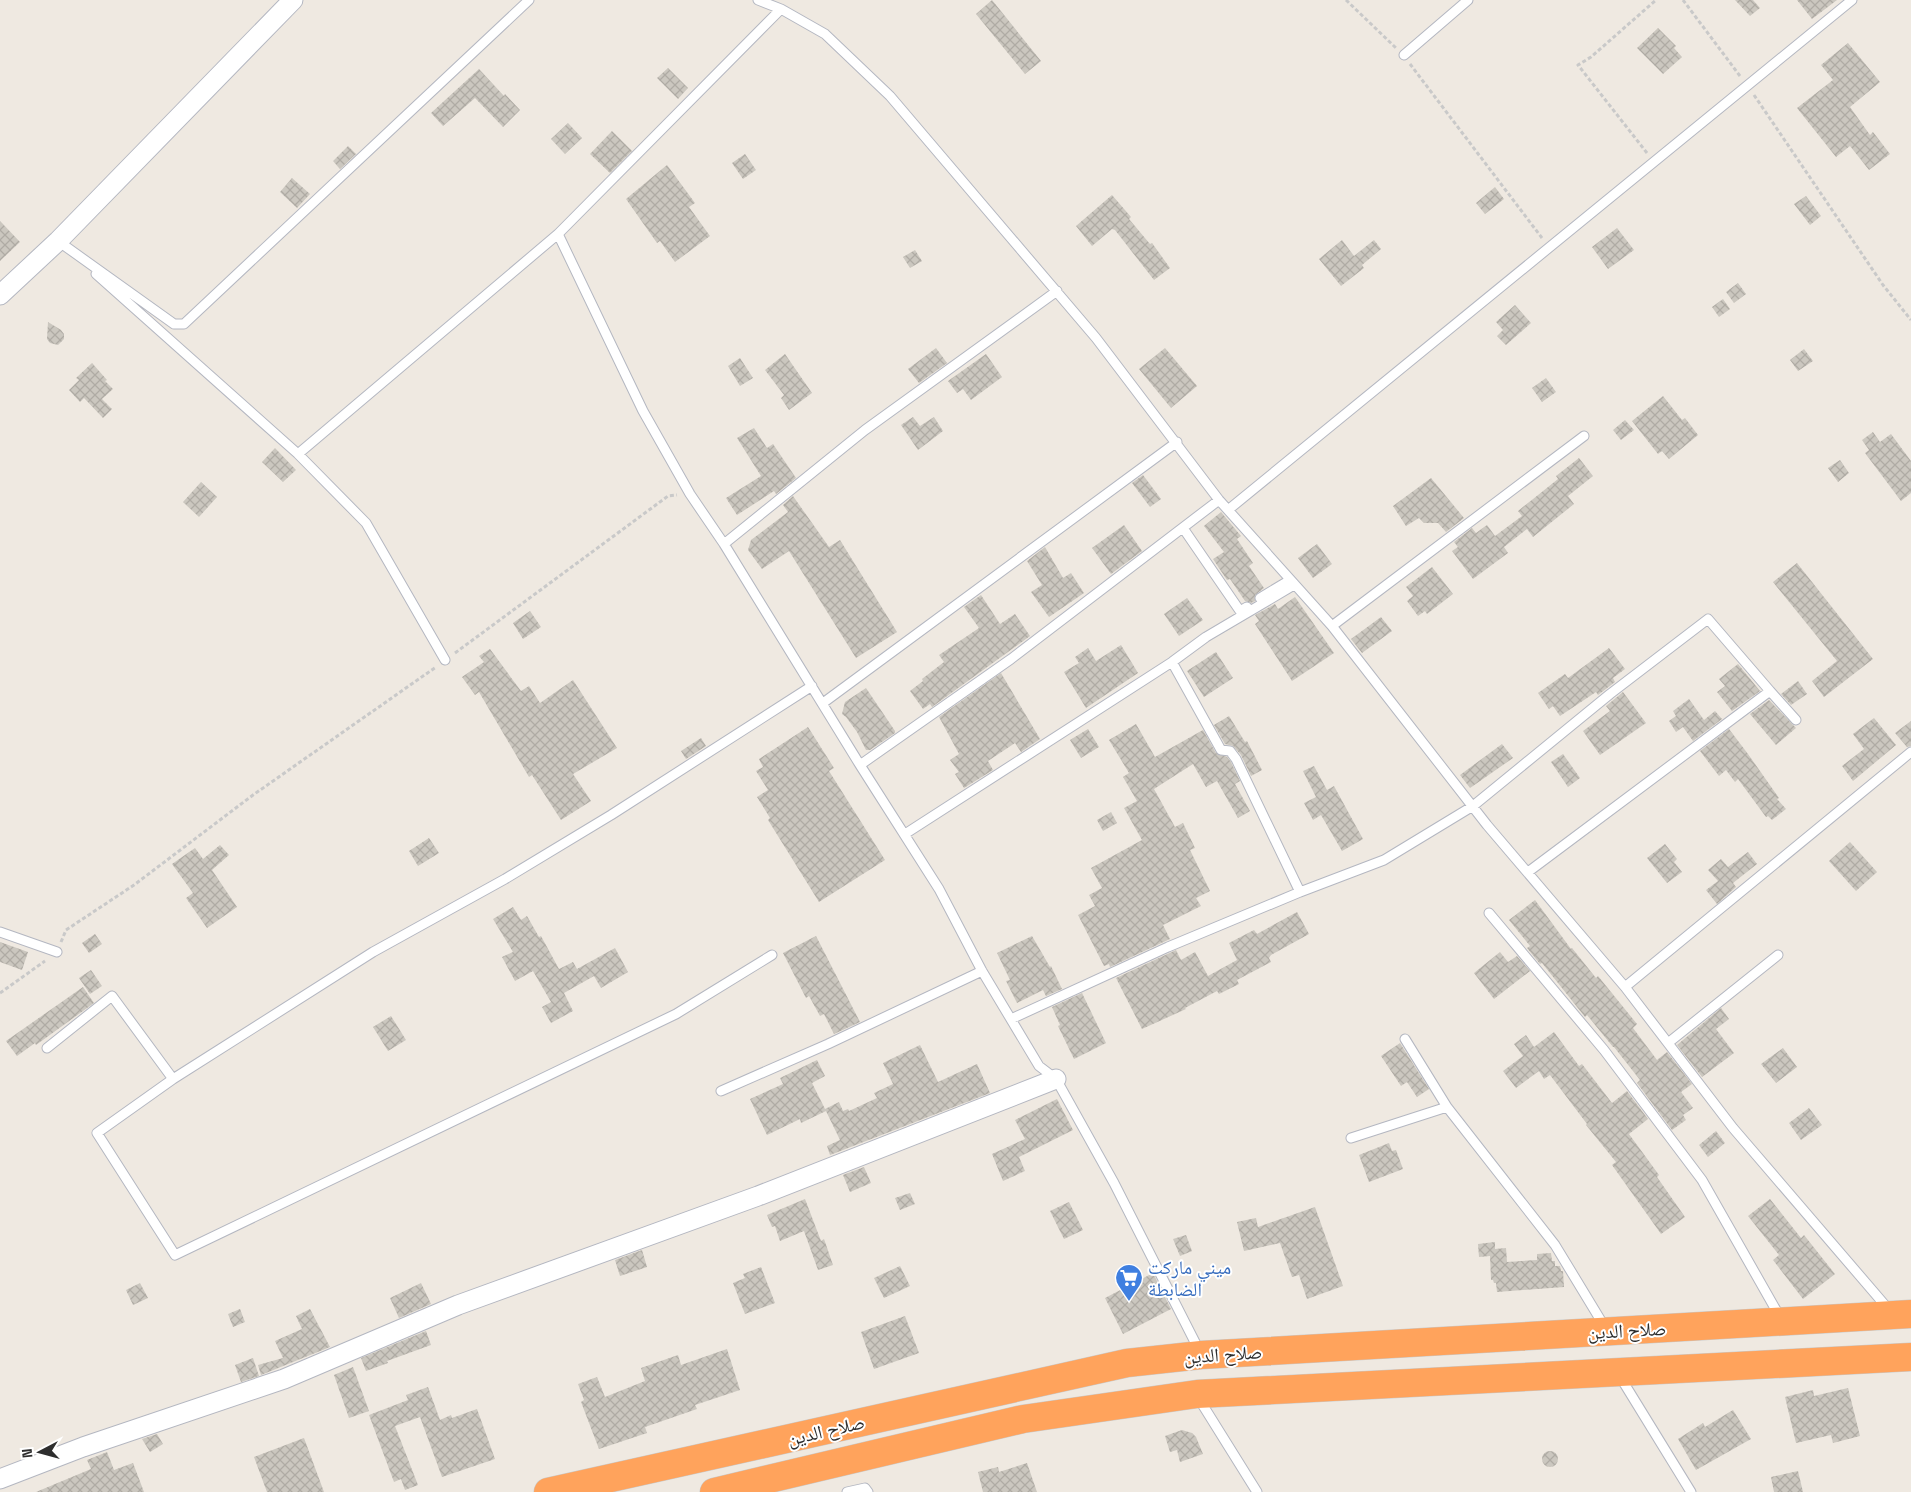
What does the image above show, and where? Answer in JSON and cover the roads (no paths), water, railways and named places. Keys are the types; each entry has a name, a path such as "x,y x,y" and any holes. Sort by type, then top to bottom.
{"highway":[{"name":"صلاح الدين","path":"548,1492 1127,1363 1201,1355 1902,1314"},
{"name":"صلاح الدين","path":"714,1492 1024,1419 1196,1394 1618,1374 1911,1357"}],"street":[{"path":"0,295 58,241 294,0"},
{"path":"0,1479 83,1447 284,1379 458,1305 748,1199 1056,1079"}],"lane":[{"path":"58,241 174,324 184,324 529,0"},
{"path":"758,0 781,9 826,34 890,96 1096,338 1177,442 1219,500 1332,626 1473,806 1625,987 1733,1128 1902,1314"},
{"path":"1404,55 1468,0"},
{"path":"1228,510 1852,0"},
{"path":"298,454 558,234 781,9"},
{"path":"558,234 643,411 690,494 724,544 939,889 982,971 1039,1066 1056,1079 1114,1183 1201,1355"},
{"path":"58,241 298,454 366,523 445,660"},
{"path":"724,544 866,430 1057,291"},
{"path":"1332,626 1584,436"},
{"path":"823,704 1177,442"},
{"path":"860,765 1011,659 1219,500"},
{"path":"1183,528 1240,611 1292,582"},
{"path":"905,834 1172,662 1206,637 1292,582"},
{"path":"1012,1019 1168,947 1300,892 1384,860 1473,806 1610,694 1708,619 1796,720"},
{"path":"1172,662 1221,750 1230,751 1236,759 1300,892"},
{"path":"772,955 676,1014 175,1255 97,1133 173,1079 373,952 505,880 812,686"},
{"path":"1528,872 1770,691"},
{"path":"1625,987 1911,752"},
{"path":"1488,913 1604,1050 1702,1180 1783,1322"},
{"path":"0,932 57,952"},
{"path":"1668,1043 1778,955"},
{"path":"721,1091 828,1044 982,971"},
{"path":"47,1048 112,996 173,1079"},
{"path":"1405,1039 1447,1107 1554,1245 1607,1331"},
{"path":"1351,1138 1447,1107"},
{"path":"1618,1374 1691,1492"},
{"path":"1196,1394 1257,1492"},
{"path":"847,1492 865,1488 868,1492"}],"place":[{"name":"ميني ماركت الضابطة","path":"1129,1302"}]}
